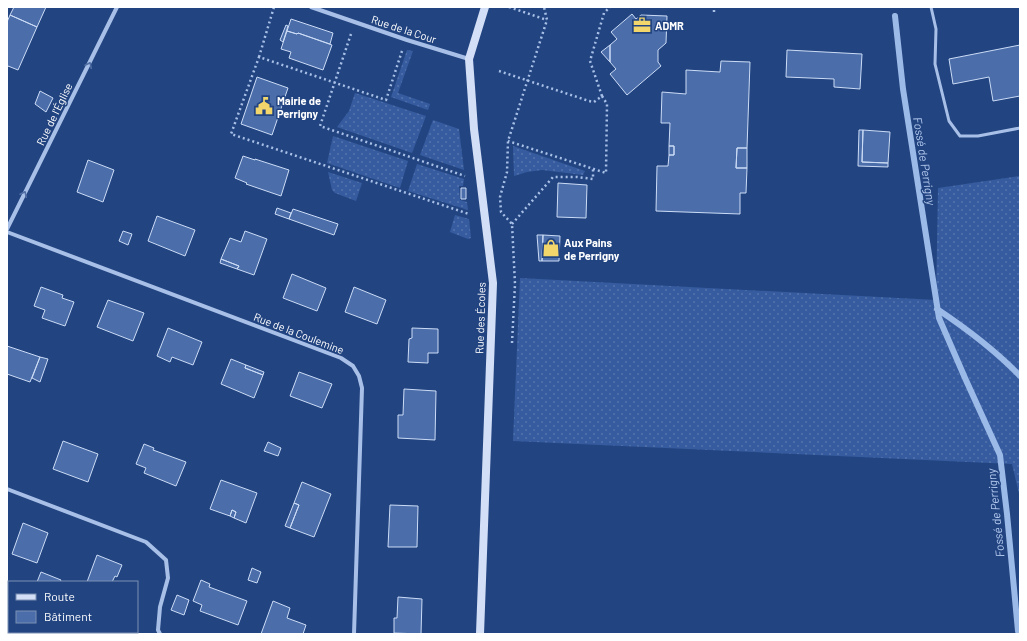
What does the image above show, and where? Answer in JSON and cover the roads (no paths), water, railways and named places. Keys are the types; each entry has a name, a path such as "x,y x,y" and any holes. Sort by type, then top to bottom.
{"main road":[{"name":"Rue des Écoles","path":"480,634 493,282 474,129 469,60 485,7"}],"street":[{"name":"Rue de l'Église","path":"7,229 117,7"},
{"name":"Rue de la Cour","path":"311,7 469,60"},
{"name":"Rue de la Coulemine","path":"7,232 341,358 353,366 359,376 362,388 354,634"},
{"path":"7,489 146,542 166,560 168,578 160,607 158,630 160,634"}],"lane":[{"path":"931,8 936,29 935,64 949,121 960,136 978,136 1020,128"}],"waterway":[{"name":"Fossé de Perrigny","path":"895,16 903,89 939,318 1000,455 1018,631"},
{"name":"Fossé de Perrigny","path":"937,309 980,340 1001,357 1020,376"}],"place":[{"name":"ADMR","path":"642,25"},
{"name":"Mairie de Perrigny","path":"264,106"},
{"name":"Aux Pains de Perrigny","path":"551,248"}]}
